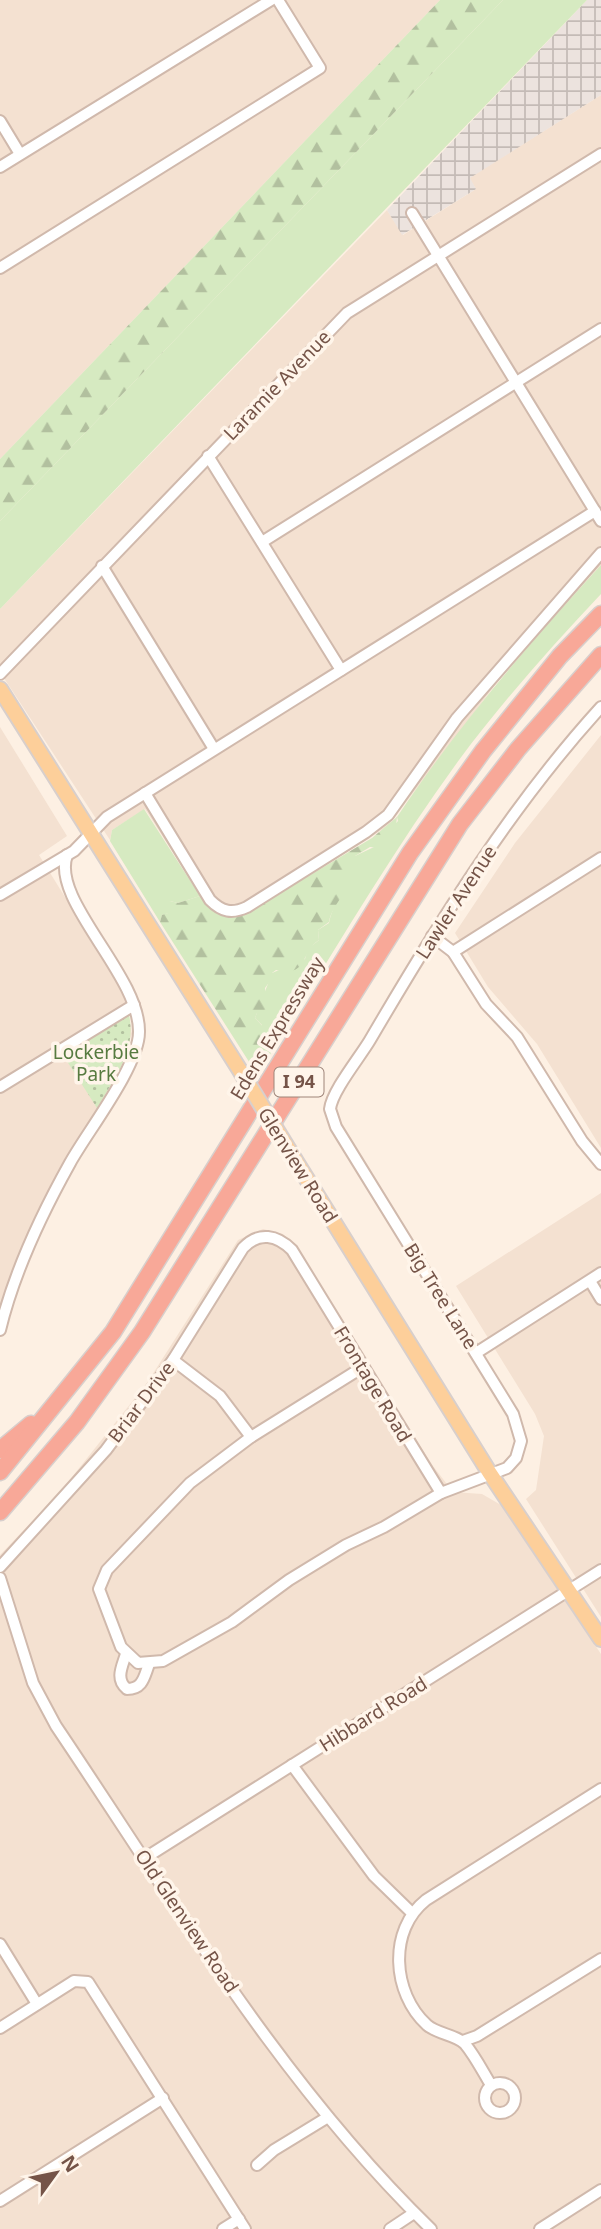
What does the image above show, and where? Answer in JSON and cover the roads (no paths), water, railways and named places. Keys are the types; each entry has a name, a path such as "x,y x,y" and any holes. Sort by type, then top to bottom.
{"highway":[{"name":"Edens Expressway","path":"0,1472 63,1398 113,1332 410,853 483,751 560,656 601,614"},
{"name":"I 94","path":"0,1512 77,1422 142,1332 460,824 518,749 601,655"},
{"path":"0,1450 63,1398"}],"main road":[{"name":"Glenview Road","path":"0,689 489,1472 601,1639"}],"street":[{"path":"0,167 271,0"},
{"path":"0,268 320,68 278,0"},
{"path":"0,121 20,154"},
{"name":"Laramie Avenue","path":"0,674 347,313 601,154"},
{"path":"412,213 601,521"},
{"path":"262,542 601,329"},
{"path":"208,456 341,670"},
{"path":"0,895 67,855 107,817 595,511"},
{"path":"145,793 210,900 223,910 231,912 247,907 366,832 388,815 457,718 601,553"},
{"path":"102,566 214,749"},
{"name":"Lawler Avenue","path":"330,1109 432,936 491,846 601,707"},
{"path":"0,1330 24,1261 51,1202 136,1050 139,1031 134,1005 120,975 72,896 64,874 67,855"},
{"path":"453,952 601,858"},
{"path":"432,936 453,952 486,1004 523,1046 582,1141 601,1164"},
{"path":"0,1087 134,1005"},
{"name":"Big Tree Lane","path":"330,1109 337,1127 513,1414 521,1441 516,1458 506,1468 489,1472"},
{"name":"Briar Drive","path":"0,1567 106,1450 173,1360 243,1248 257,1238 271,1237"},
{"name":"Frontage Road","path":"271,1237 292,1250 440,1493"},
{"path":"476,1353 601,1273"},
{"path":"590,1281 601,1299"},
{"path":"173,1360 220,1396 251,1437"},
{"path":"363,1367 251,1437 169,1501 102,1576 99,1582 102,1598 126,1654 143,1664 163,1661 204,1640 307,1568 440,1493 489,1472"},
{"name":"Hibbard Road","path":"145,1858 601,1570"},
{"name":"Old Glenview Road","path":"0,1578 38,1694 56,1726 246,2008 328,2117 431,2229"},
{"path":"126,1654 120,1675 122,1684 127,1689 137,1688 142,1684 143,1664"},
{"path":"292,1765 374,1876 412,1913"},
{"path":"491,2085 463,2041 428,2026 404,1991 399,1951 412,1913 426,1900 601,1789"},
{"path":"0,1944 37,2004"},
{"path":"463,2041 477,2036 601,1959"},
{"path":"0,2028 67,1984 81,1980 94,1988 242,2224 223,2229"},
{"path":"0,2201 163,2098"},
{"path":"257,2165 274,2150 328,2117"},
{"path":"540,2229 601,2190"},
{"path":"390,2229 414,2213"}],"park label":[{"name":"Lockerbie Park","path":"96,1063"}]}
